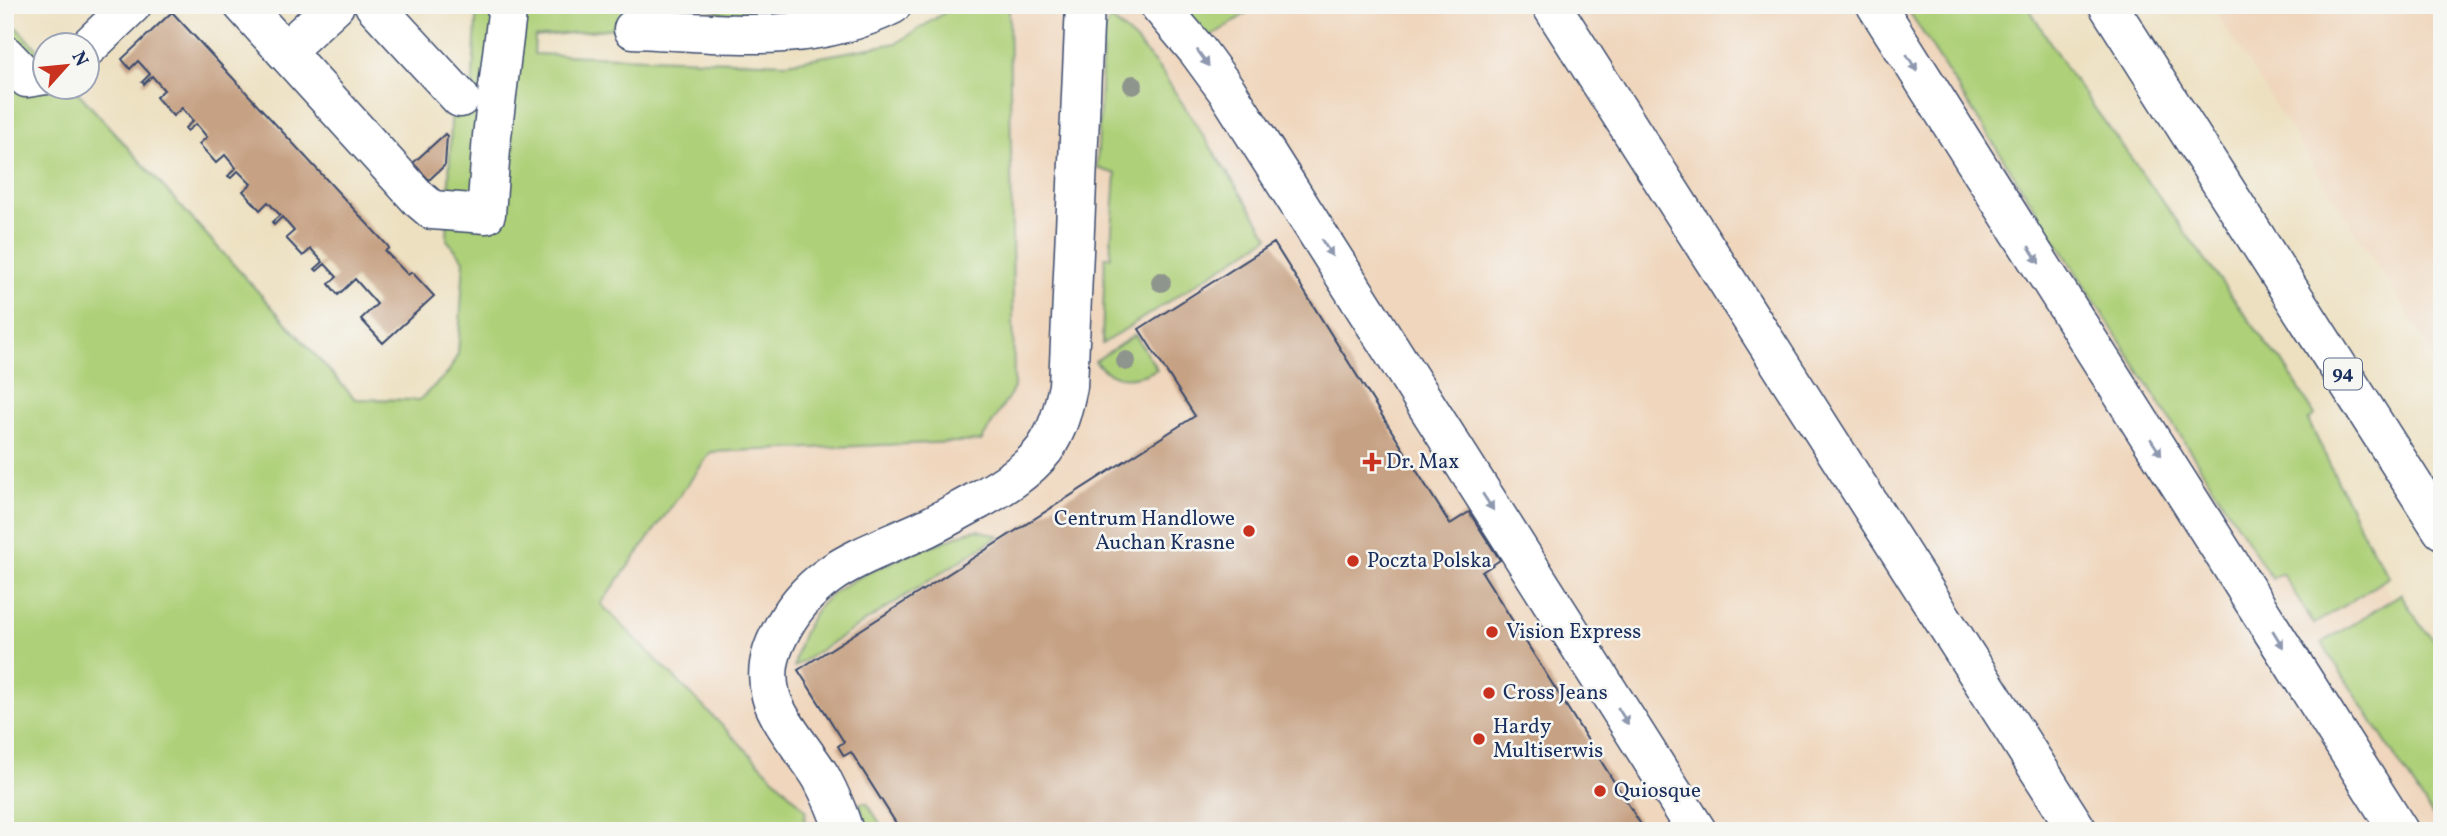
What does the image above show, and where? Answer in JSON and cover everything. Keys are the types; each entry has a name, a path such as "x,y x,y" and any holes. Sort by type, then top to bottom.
{"main road":[{"path":"102,34 132,5"},
{"path":"243,5 419,199 432,210 486,214 492,136 508,5"},
{"path":"285,51 335,5"},
{"path":"374,5 460,97"},
{"path":"633,29 679,18 776,35 809,32 870,16 892,5"},
{"path":"844,831 821,777 771,698 767,669 772,649 793,609 832,571 857,557 922,530 994,492 1024,471 1061,422 1068,386 1085,5"},
{"path":"1159,5 1227,91 1697,831"},
{"path":"1551,5 2078,831"},
{"path":"1875,5 2399,831"},
{"name":"94","path":"2108,5 2442,530"},
{"path":"5,55 27,78 32,77"}],"shaded area":[{"path":"1009,5 2009,5 2442,674 2442,831 803,831 806,810 601,604 711,451 981,441 1014,388"},
{"path":"2211,5 2442,5 2442,367"}],"green space":[{"path":"477,5 635,5 632,26 535,37 534,54 787,63 897,43 956,5 1009,5 1014,388 981,441 711,452 601,604 806,810 803,831 5,831 5,16 32,44 32,102 87,102 355,399 419,400 448,373 458,354 464,260 447,240 451,123 452,114 472,94"},
{"path":"702,5 825,5 725,14"},
{"path":"1179,5 1259,5 1207,39"},
{"path":"1905,5 2027,5 2069,73 2274,354 2282,361 2315,415 2308,420 2364,535 2389,577 2314,624 2282,573 2272,579"},
{"path":"1110,18 1136,41 1162,72 1269,237 1102,344 1105,257 1110,257 1116,174 1097,168 1103,44"},
{"path":"1135,335 1157,369 1140,376 1116,376 1095,361"},
{"path":"978,530 999,536 794,667 801,638 815,612 844,586 909,554"},
{"path":"2401,594 2419,623 2442,650 2442,830 2322,643"},
{"path":"859,803 867,803 885,831 867,831"}],"building":[{"path":"172,12 387,245 389,248 385,251 408,275 412,272 434,296 383,343 361,319 377,304 355,279 338,295 329,284 337,277 325,264 317,271 315,269 323,262 311,249 303,256 286,238 294,231 282,217 274,225 272,222 280,215 268,202 260,210 243,191 251,184 238,171 231,178 228,176 236,168 225,155 216,163 199,144 207,137 196,124 187,131 185,128 193,121 182,108 173,116 156,97 164,90 152,76 144,84 142,82 150,74 138,61 130,69 122,59"},
{"path":"445,134 445,165 429,180 413,163"},
{"name":"Centrum Handlowe Auchan Krasne","path":"1274,243 1450,524 1469,512 1500,560 1482,572 1645,831 901,831 851,752 844,756 838,746 844,742 798,670 1195,416 1139,329"}],"place":[{"name":"Dr. Max","path":"1372,462"},
{"name":"Centrum Handlowe Auchan Krasne","path":"1249,531"},
{"name":"Poczta Polska","path":"1353,561"},
{"name":"Vision Express","path":"1492,632"},
{"name":"Cross Jeans","path":"1489,693"},
{"name":"Hardy Multiserwis","path":"1479,739"},
{"name":"Quiosque","path":"1600,791"}]}
